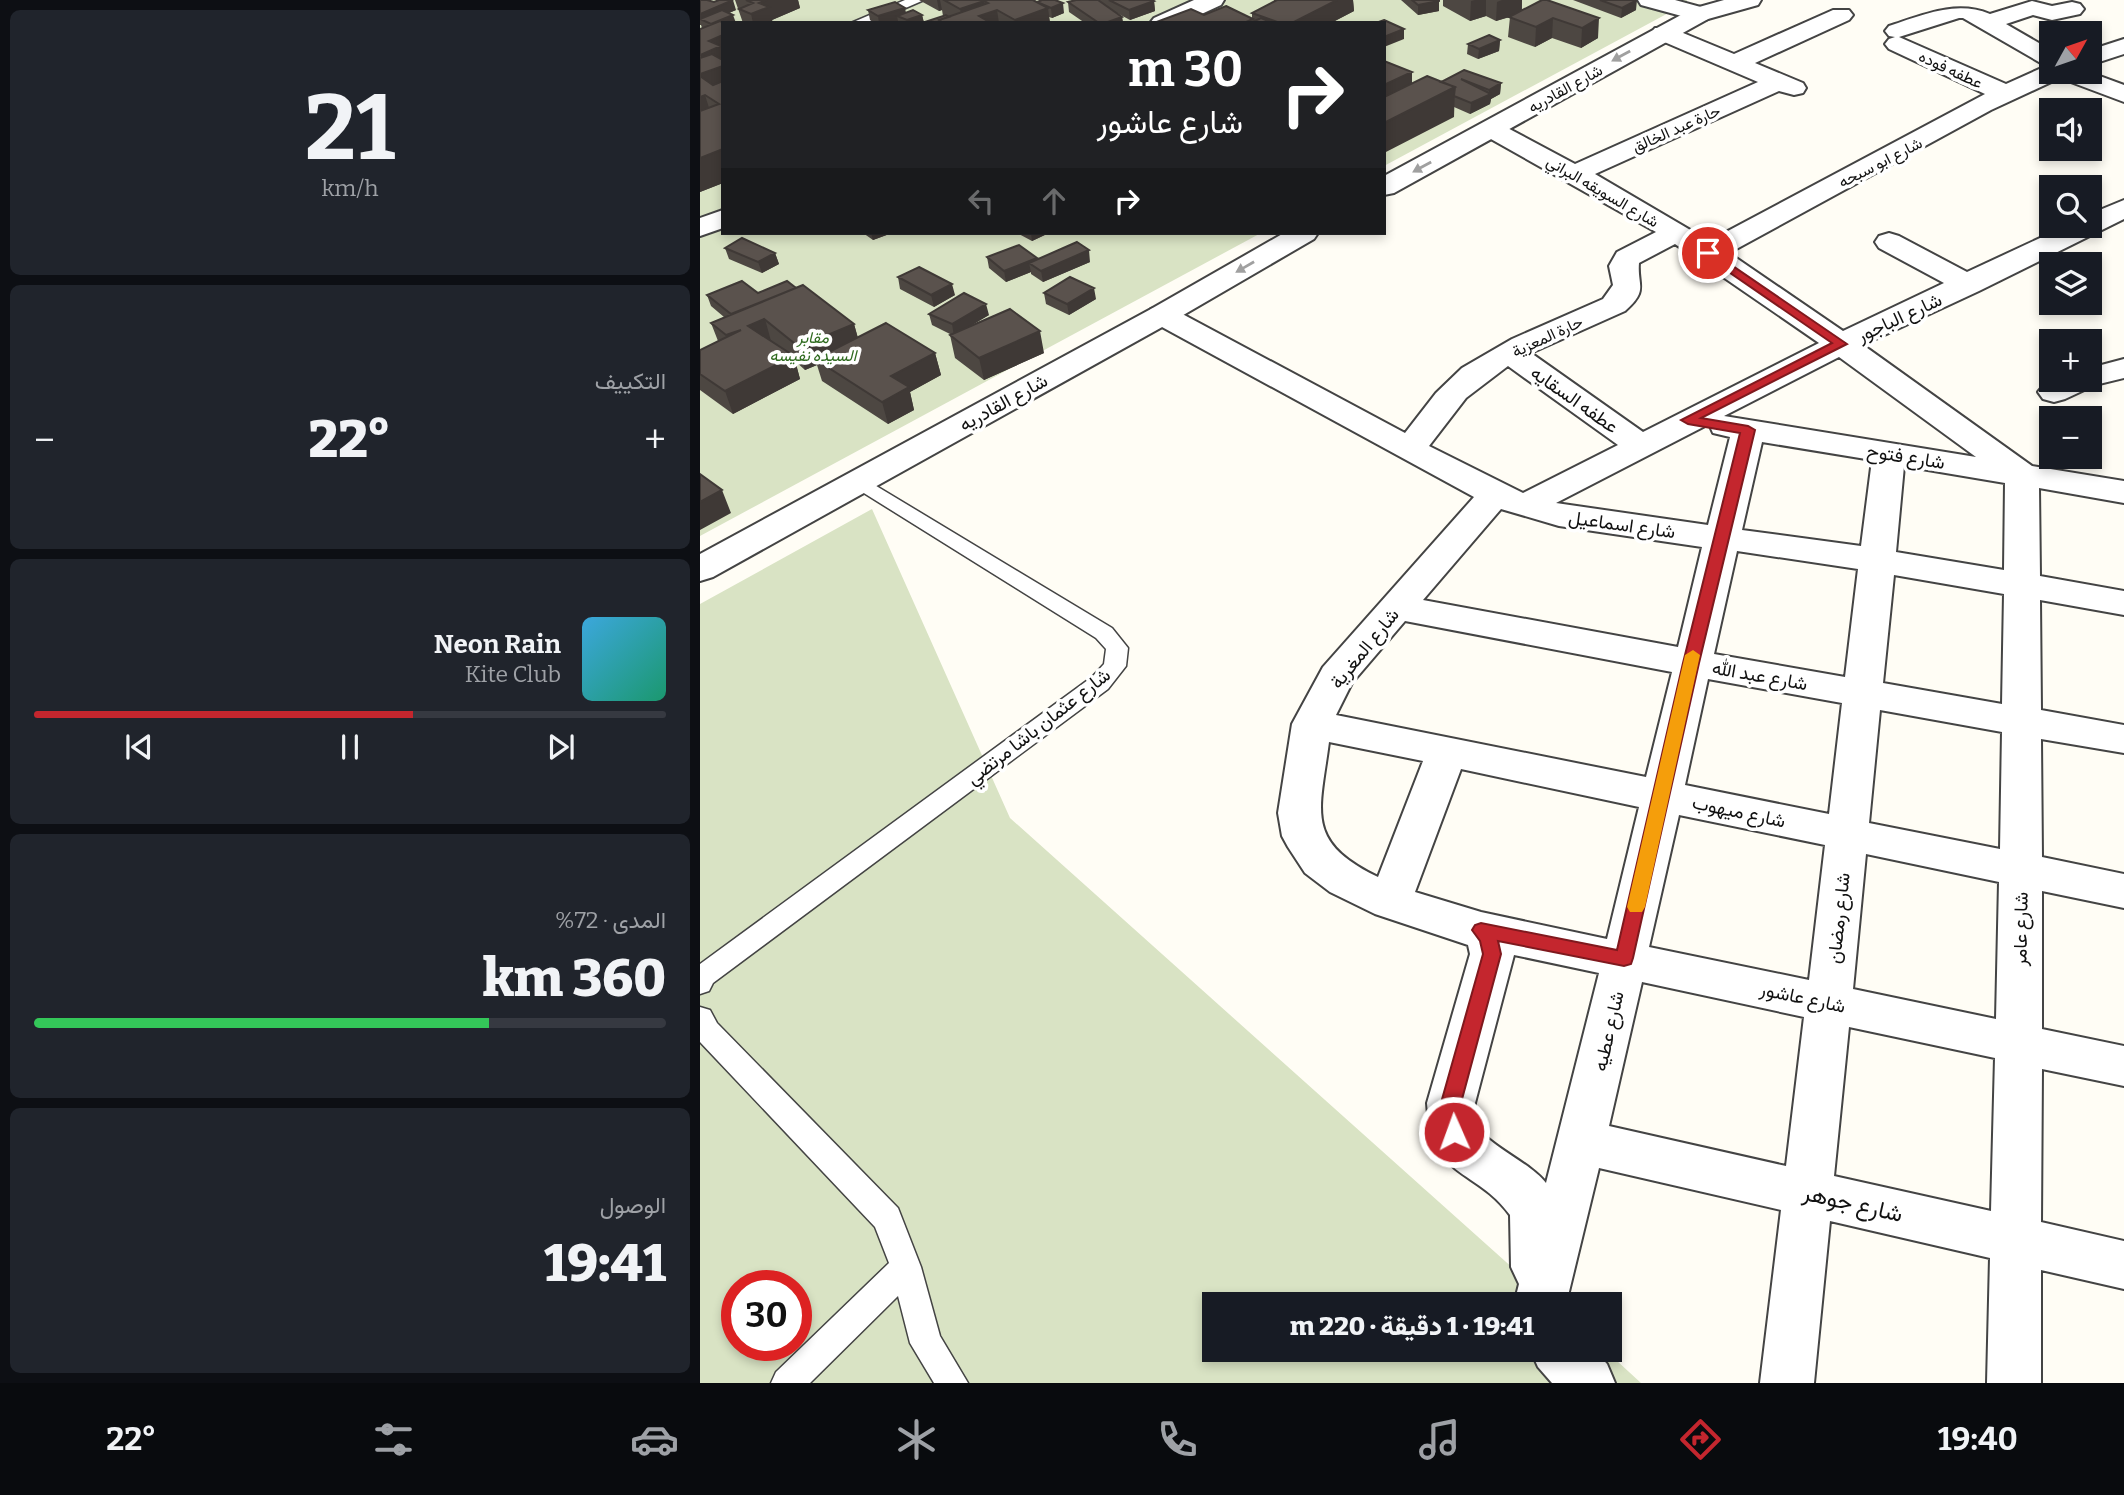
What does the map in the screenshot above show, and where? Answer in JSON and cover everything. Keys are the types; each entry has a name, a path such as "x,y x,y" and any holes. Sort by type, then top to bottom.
{"street":[{"path":"1166,21 1213,0"},
{"path":"1649,0 1700,14"},
{"name":"شارع القادريه","path":"1386,186 1700,14 1750,0"},
{"path":"1988,22 2032,8 2052,13 2071,9"},
{"name":"عطفه فوده","path":"1988,22 1968,11 1957,10 1897,38 2006,94"},
{"path":"1663,33 1734,63 1841,15"},
{"path":"1988,22 2039,53"},
{"path":"2102,54 2124,46"},
{"name":"حارة عبد الخالق","path":"1574,181 1789,86 1734,63"},
{"name":"شارع ابو سبحه","path":"1708,253 2039,78"},
{"path":"2098,84 2124,94"},
{"name":"شارع السويقه البراني","path":"1491,129 1574,181 1708,253 1841,344 2022,475"},
{"name":"شارع الباجور","path":"2102,219 2124,208"},
{"path":"700,228 721,219"},
{"name":"حارة المعزية","path":"1409,449 1461,385 1493,361 1614,305 1621,299 1628,285 1623,266 1627,258 1675,233"},
{"name":"شارع القادريه","path":"700,569 1162,315 1301,235"},
{"name":"شارع الباجور","path":"1510,499 1640,445 1841,344 2063,238"},
{"path":"1889,242 1969,285"},
{"name":"شارع اسماعيل","path":"1162,315 1409,449 1510,499 1559,515 1877,560 2124,603"},
{"name":"عطفه السقايه","path":"1510,353 1640,445"},
{"name":"شارع فتوح","path":"1688,420 2124,491"},
{"name":"شارع عطيه","path":"1542,1292 1583,1142 1691,663 1748,430"},
{"name":"شارع رمضان","path":"1787,1383 1888,453"},
{"name":"شارع عامر","path":"2014,1383 2021,869 2022,475"},
{"name":"شارع المغرية","path":"1481,930 1390,902 1345,880 1320,861 1303,836 1299,813 1312,724 1336,676 1396,607 1510,499"},
{"name":"شارع عبد الله","path":"1396,607 1691,663 2124,739"},
{"name":"شارع ميهوب","path":"1312,724 2124,891"},
{"path":"1390,902 1447,752"},
{"path":"1481,930 1489,938 1492,954 1451,1103 1450,1117 1454,1132 1464,1147 1522,1191 1531,1202 1536,1215 1539,1292"},
{"name":"شارع عاشور","path":"1481,930 1624,958 2124,1066"},
{"name":"شارع جوهر","path":"1583,1142 2124,1265"},
{"path":"1569,1362 1588,1383"}],"lane":[{"path":"863,21 918,0"},
{"name":"شارع عثمان باشا مرتضي","path":"700,983 702,976 1100,683 1115,666 1117,648 1104,633 858,481"},
{"path":"704,1025 887,1218 906,1266 926,1343 952,1383"},
{"path":"787,1383 906,1266"}],"green space":[{"name":"مقابر السيده نفيسه","path":"700,0 1687,0 1687,3 1386,165 1386,21 721,21 721,235 1257,235 700,536"},
{"path":"872,509 1010,818 1540,1292 1202,1292 1202,1362 1618,1362 1641,1383 700,1383 700,604"}],"building":[{"path":"700,0 714,2 733,0 700,14"},
{"path":"746,0 767,0 759,3 769,7 751,14 739,9 753,3"},
{"path":"944,0 1033,0 1048,8 1015,20 997,10 979,16 988,21 939,20 988,3 984,1 960,9"},
{"path":"1042,0 1063,3 1051,8 1037,2"},
{"path":"1098,0 1122,17 1111,21 1096,21 1068,2"},
{"path":"1109,0 1152,0 1154,1 1129,10"},
{"path":"1277,0 1337,0 1296,21 1274,21 1252,13"},
{"path":"1412,0 1439,0 1439,1 1418,5"},
{"path":"1542,0 1599,18 1582,28 1553,18 1536,27 1509,17"},
{"path":"1600,0 1637,0 1622,8"},
{"path":"895,2 905,8 878,16 868,10"},
{"path":"1226,6 1253,19 1159,21 1191,9 1204,15"},
{"path":"722,10 733,15 711,24 700,19"},
{"path":"913,10 922,15 907,20 897,16"},
{"path":"946,15 949,17 939,21 928,21"},
{"path":"1384,20 1404,29 1386,36 1386,21 1381,21"},
{"path":"721,22 721,36 709,41 721,46 700,55 700,29"},
{"path":"1489,35 1500,40 1479,49 1468,44"},
{"path":"712,54 721,59 721,67 700,74 700,58"},
{"path":"1386,62 1412,72 1386,84"},
{"path":"1464,70 1501,83 1489,90 1461,79 1491,94 1471,103 1454,96 1455,87 1441,82"},
{"path":"700,76 713,85 721,82 721,150 700,158 700,111 719,104 705,95 700,97"},
{"path":"1427,76 1455,87 1386,122 1386,96"},
{"path":"742,238 775,253 758,262 725,248"},
{"path":"1077,242 1089,250 1041,271 1029,263"},
{"path":"1019,245 1037,258 1004,271 987,257"},
{"path":"919,267 952,284 931,295 898,277"},
{"path":"1070,277 1094,288 1067,304 1044,293"},
{"path":"742,281 758,293 787,281 796,288 731,314 707,295"},
{"path":"803,285 854,324 799,347 764,319 748,326 794,356 725,391 700,374 700,350 741,330 726,335 711,323"},
{"path":"964,293 986,304 952,324 929,314"},
{"path":"1010,309 1040,331 979,358 950,335"},
{"path":"886,323 935,353 891,376 909,387 882,402 815,359"},
{"path":"700,474 722,490 700,502"}],"slow traffic":[{"path":"1636,907 1693,655"}],"route":[{"path":"1454,1132 1450,1117 1451,1103 1492,954 1489,938 1481,930 1624,958 1691,663 1748,430 1688,420 1841,344 1708,253"}]}
